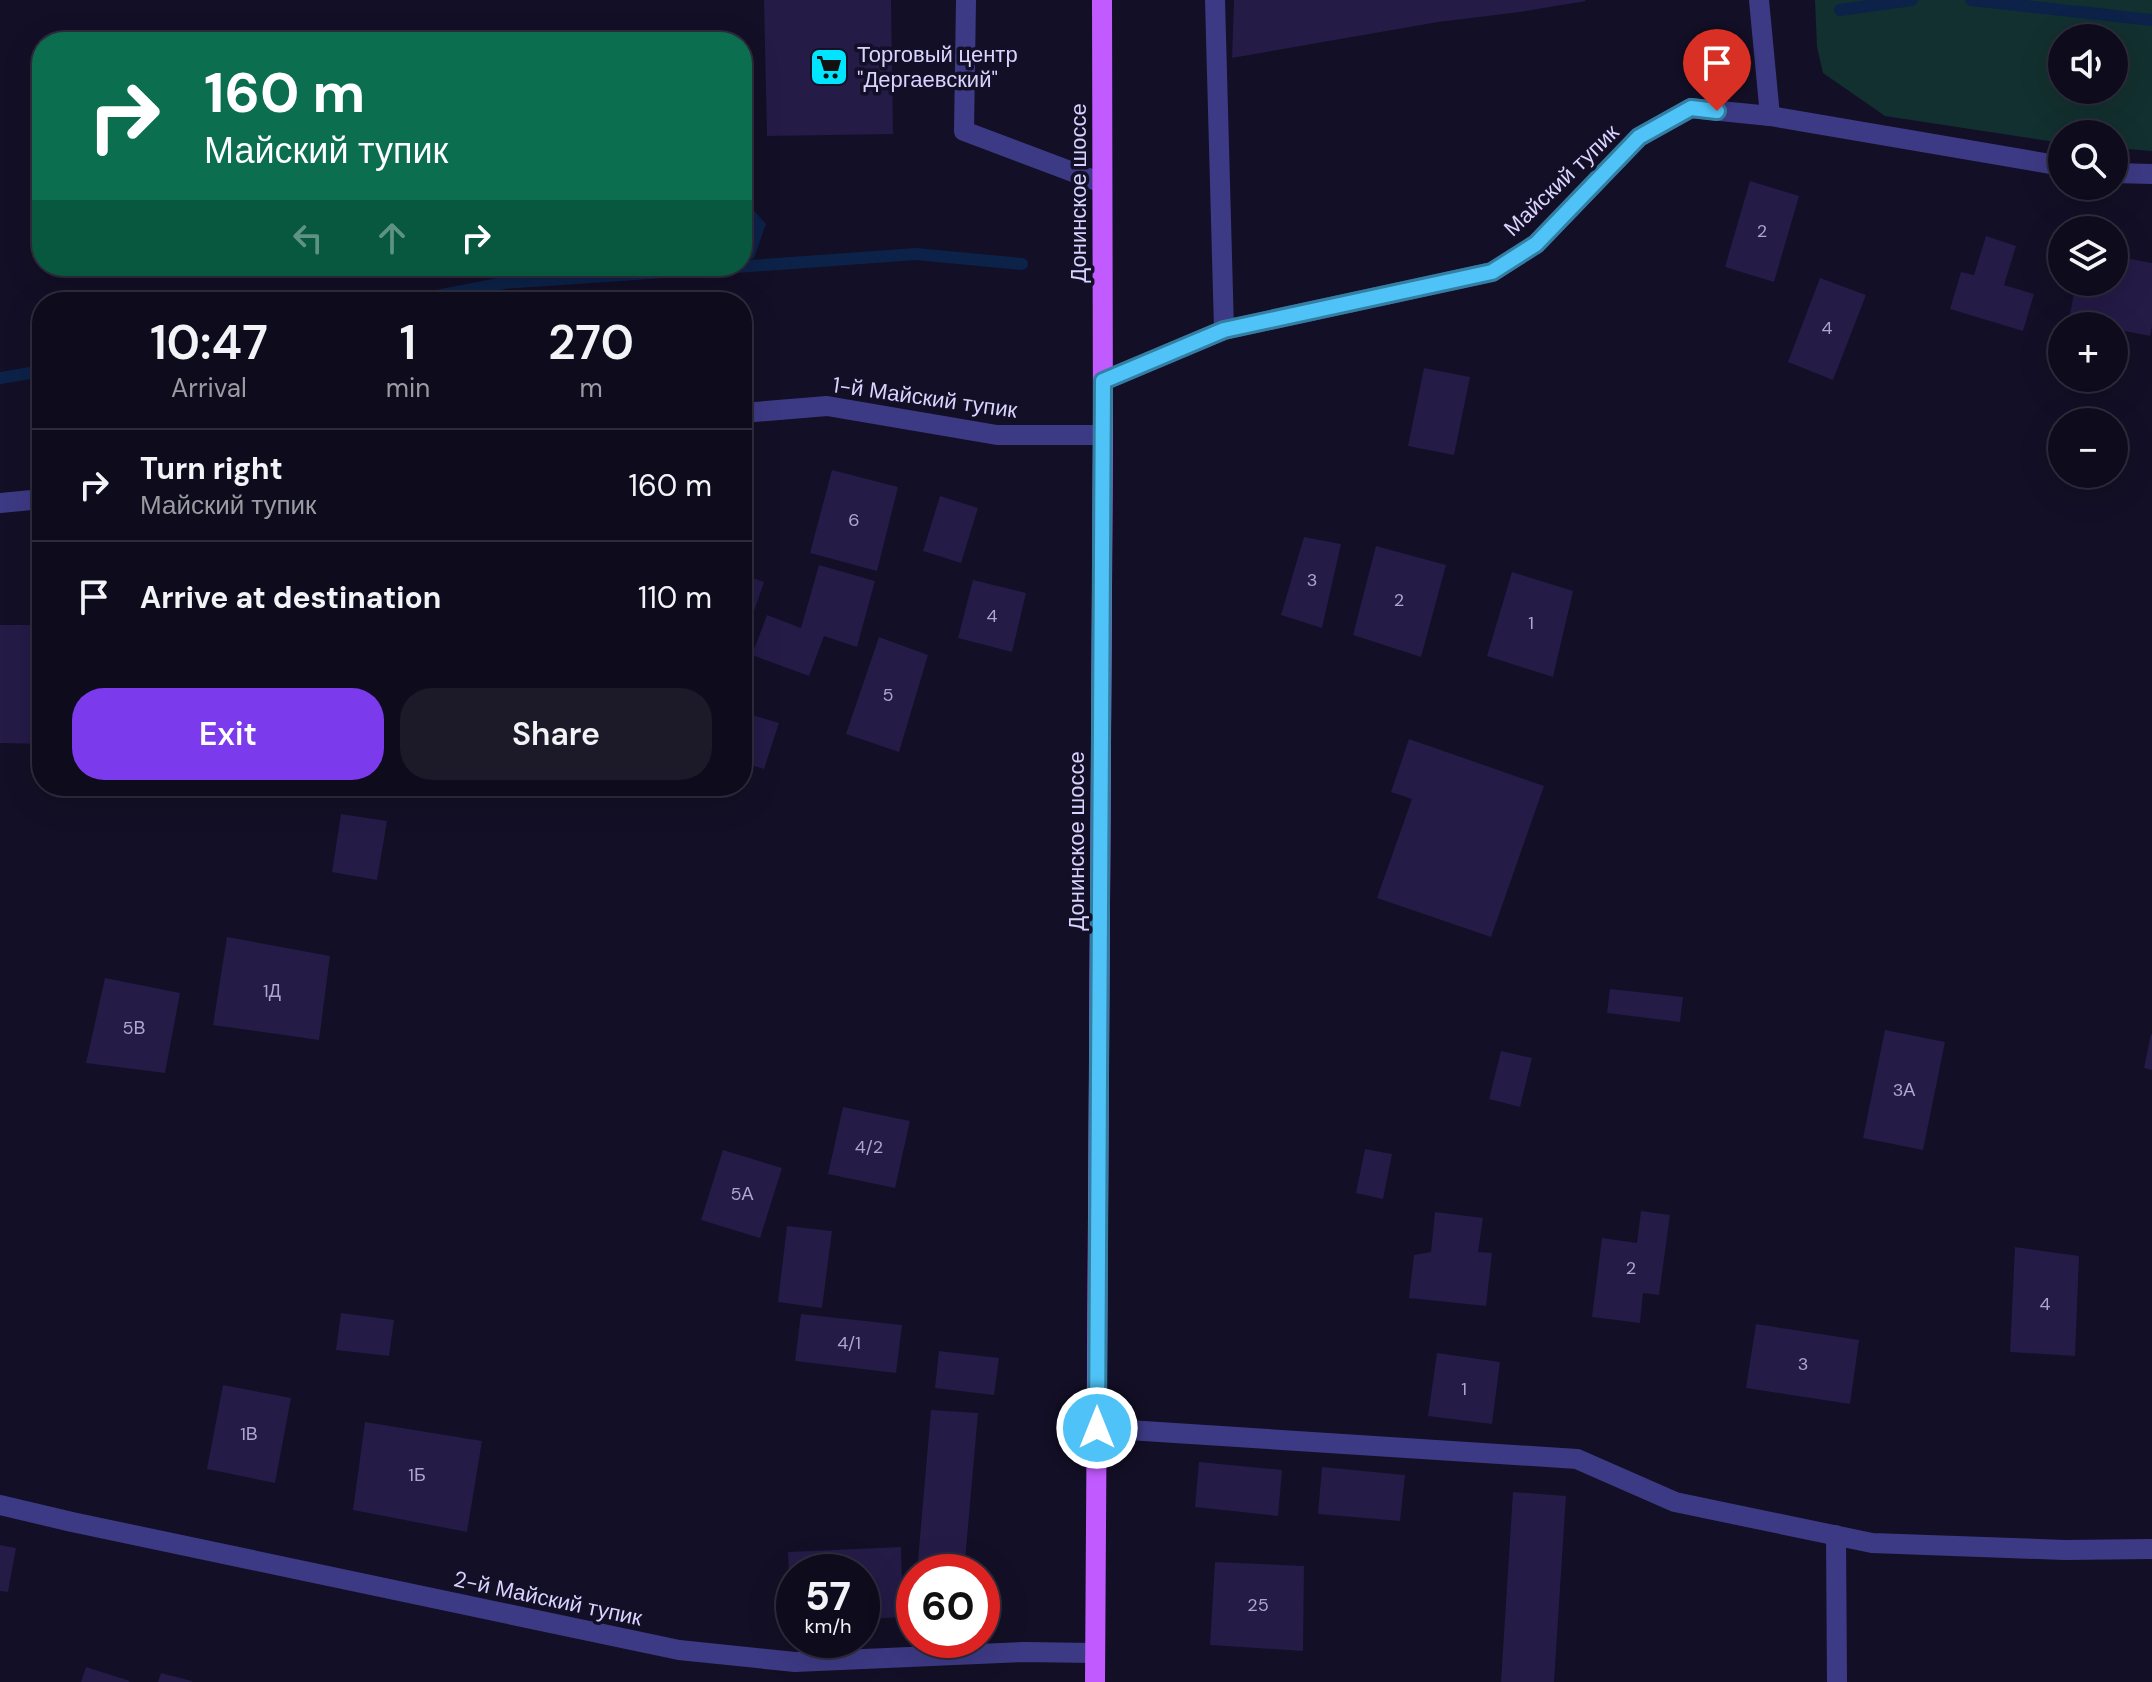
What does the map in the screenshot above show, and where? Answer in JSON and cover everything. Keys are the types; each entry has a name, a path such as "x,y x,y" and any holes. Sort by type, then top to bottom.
{"main road":[{"name":"Донинское шоссе","path":"1095,1682 1103,435 1102,0"}],"street":[{"path":"966,0 964,131 1102,183"},
{"path":"1215,0 1224,330"},
{"path":"1759,0 1770,116"},
{"name":"Майский тупик","path":"1103,381 1224,330 1492,272 1536,244 1639,137 1691,108 1770,116 2048,164"},
{"path":"2128,173 2152,174"},
{"name":"1-й Майский тупик","path":"752,412 827,406 997,435 1103,435"},
{"path":"0,503 32,500"},
{"path":"1097,1428 1577,1459 1675,1502 1872,1543 2065,1550 2152,1549"},
{"name":"2-й Майский тупик","path":"0,1505 679,1650 795,1662 1024,1652 1095,1653"},
{"path":"1836,1535 1837,1682"}],"green space":[{"path":"1815,0 2152,0 2152,151 2128,149 2128,120 2048,120 2048,141 1885,116 1823,73 1817,47"}],"water":[{"path":"752,208 766,224 752,259"}],"building":[{"name":"Торговый центр \"Дергаевский\"","path":"764,0 891,0 893,134 767,136"},
{"path":"1234,0 1586,1 1438,22 1232,58"},
{"path":"1750,181 1799,196 1774,282 1725,267"},
{"path":"1986,236 2016,246 2004,285 2034,294 2023,331 1950,309 1961,272 1974,275"},
{"path":"2128,259 2152,263 2150,336 2128,332 2128,312 2070,312 2073,296 2128,296"},
{"path":"1820,278 1866,295 1833,380 1788,362"},
{"path":"1424,368 1470,377 1454,455 1408,446"},
{"path":"832,470 898,487 877,571 810,553"},
{"path":"940,496 978,508 961,563 923,551"},
{"path":"1304,537 1341,544 1322,628 1281,615"},
{"path":"1376,546 1446,565 1421,657 1353,635"},
{"path":"819,565 875,581 857,647 824,636 809,676 752,655 767,615 801,628"},
{"path":"1512,572 1573,591 1553,677 1487,656"},
{"path":"752,578 764,582 752,617"},
{"path":"973,580 1026,593 1012,652 958,638"},
{"path":"0,625 32,625 32,744 0,743"},
{"path":"879,637 928,655 899,752 846,734"},
{"path":"752,715 779,723 764,769 752,765"},
{"path":"1409,739 1544,786 1491,937 1377,898 1412,799 1391,792"},
{"path":"341,814 387,821 377,880 332,872"},
{"path":"227,937 330,956 319,1040 213,1025"},
{"path":"105,978 180,993 165,1073 86,1063"},
{"path":"1610,989 1683,997 1680,1022 1607,1013"},
{"path":"1885,1030 1945,1042 1923,1150 1863,1138"},
{"path":"2152,1035 2152,1070 2144,1068"},
{"path":"1501,1051 1532,1058 1520,1107 1489,1099"},
{"path":"843,1107 910,1121 895,1188 828,1174"},
{"path":"1365,1149 1392,1154 1383,1199 1356,1193"},
{"path":"723,1150 782,1168 760,1238 701,1220"},
{"path":"1641,1211 1670,1215 1659,1295 1643,1293 1640,1323 1592,1317 1602,1238 1637,1243"},
{"path":"1435,1212 1483,1218 1478,1252 1492,1253 1486,1306 1409,1298 1414,1255 1431,1252"},
{"path":"787,1226 832,1231 822,1308 778,1302"},
{"path":"2015,1247 2079,1256 2075,1356 2010,1352"},
{"path":"341,1313 394,1320 389,1356 336,1350"},
{"path":"801,1314 902,1325 896,1373 795,1361"},
{"path":"1756,1324 1859,1340 1850,1404 1746,1388"},
{"path":"939,1351 999,1358 994,1395 935,1388"},
{"path":"1437,1353 1500,1362 1492,1424 1428,1416"},
{"path":"223,1385 291,1398 275,1483 207,1469"},
{"path":"931,1410 978,1413 966,1554 919,1554"},
{"path":"365,1422 482,1441 467,1532 353,1510"},
{"path":"1199,1462 1282,1470 1278,1516 1195,1507"},
{"path":"1322,1467 1405,1475 1400,1521 1318,1514"},
{"path":"1513,1492 1566,1496 1554,1682 1501,1682"},
{"path":"0,1545 16,1548 8,1592 0,1591"},
{"path":"901,1547 901,1554 896,1554 896,1617 880,1618 880,1554 788,1552"},
{"path":"1215,1562 1304,1566 1303,1651 1210,1645"},
{"path":"86,1667 130,1681 81,1682"},
{"path":"161,1673 192,1681 192,1682 158,1682"}],"waterway":[{"path":"1840,10 1912,0"},
{"path":"1971,0 2152,20"},
{"path":"752,266 916,254 1022,264"},
{"path":"457,292 504,283 606,276"},
{"path":"0,378 32,373"}],"place":[{"name":"Торговый центр \"Дергаевский\"","path":"829,67"}],"route":[{"path":"1097,1428 1103,381 1224,330 1492,272 1536,244 1639,137 1691,108 1717,111"}]}
